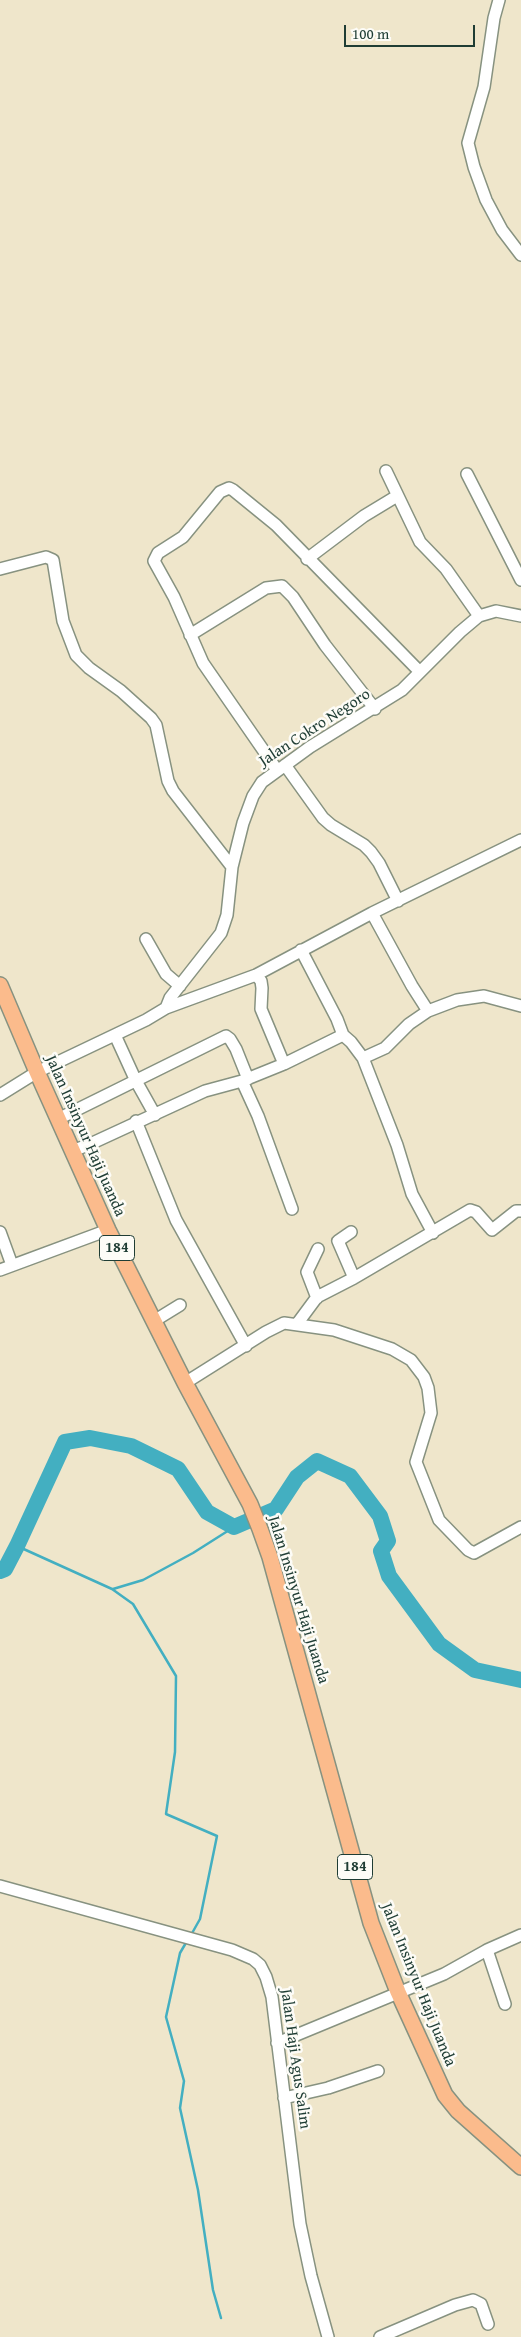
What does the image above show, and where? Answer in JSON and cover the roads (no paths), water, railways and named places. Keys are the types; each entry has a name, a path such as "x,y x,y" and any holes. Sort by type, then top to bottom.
{"main road":[{"name":"Jalan Insinyur Haji Juanda","path":"0,985 108,1230 185,1383 250,1504 260,1529 270,1558 371,1923 398,1992 440,2086 449,2100 521,2167"}],"street":[{"path":"499,0 494,18 484,87 468,143 474,167 486,200 502,230 521,255"},
{"path":"386,471 420,542 446,569 479,616 496,611 521,616"},
{"path":"467,474 521,580"},
{"path":"398,901 379,863 371,852 364,845 323,818 281,768 208,672 197,653 174,597 154,558 158,553 183,537 220,492 229,488 237,492 276,525 307,559 420,672"},
{"path":"307,559 364,516 397,496"},
{"path":"0,569 46,557 53,560 63,622 76,655 90,668 121,690 151,718 156,725 168,780 174,791 232,868"},
{"path":"190,635 266,588 282,586 293,597 324,645 375,708"},
{"name":"Jalan Cokro Negoro","path":"166,1008 170,998 221,933 227,915 232,868 243,823 252,796 262,782 310,747 402,690 479,616"},
{"path":"0,1095 37,1072 115,1035 166,1008 256,975 372,913 521,840"},
{"path":"372,913 428,1011"},
{"path":"146,939 166,974 180,986"},
{"path":"301,950 337,1019 343,1035 363,1058 393,1133 412,1194 433,1233"},
{"path":"256,975 261,981 261,1009 284,1064"},
{"path":"363,1058 385,1048 409,1024 428,1011 457,1000 484,996 521,1006"},
{"path":"115,1035 136,1081 155,1115"},
{"path":"72,1151 205,1091 245,1080 284,1064 343,1035"},
{"path":"58,1119 226,1036 236,1049 245,1080 292,1209"},
{"path":"136,1121 176,1220 246,1346"},
{"path":"297,1324 317,1298 470,1210 476,1212 492,1230 516,1211 521,1211"},
{"path":"0,1270 108,1230"},
{"path":"0,1232 12,1265"},
{"path":"351,1232 338,1241 354,1278"},
{"path":"317,1298 307,1272 318,1249"},
{"path":"154,1321 180,1305"},
{"path":"185,1383 284,1323 334,1330 392,1348 403,1354 419,1369 428,1388 431,1413 416,1454 417,1469 439,1520 468,1550 474,1553 521,1527"},
{"name":"Jalan Haji Agus Salim","path":"0,1886 201,1941 240,1953 260,1965 272,1997 300,2224 311,2276 328,2337"},
{"path":"278,2043 444,1974 487,1950 521,1935"},
{"path":"487,1950 505,2004"},
{"path":"284,2098 328,2088 378,2071"},
{"path":"380,2337 455,2305 473,2300 481,2304 488,2324"}],"waterway":[{"path":"0,1571 5,1569 17,1546 65,1442 90,1438 131,1446 178,1469 207,1512 234,1527 276,1509 297,1477 317,1461 350,1476 380,1516 388,1541 381,1551 389,1576 439,1644 475,1670 521,1680"},
{"path":"113,1589 143,1580 193,1553 234,1527"},
{"path":"17,1546 112,1589 133,1604 176,1676 175,1752 166,1814 217,1836 200,1919 191,1935"},
{"path":"187,1941 180,1953 166,2017 184,2081 180,2108 198,2190 213,2290 221,2318"}]}
